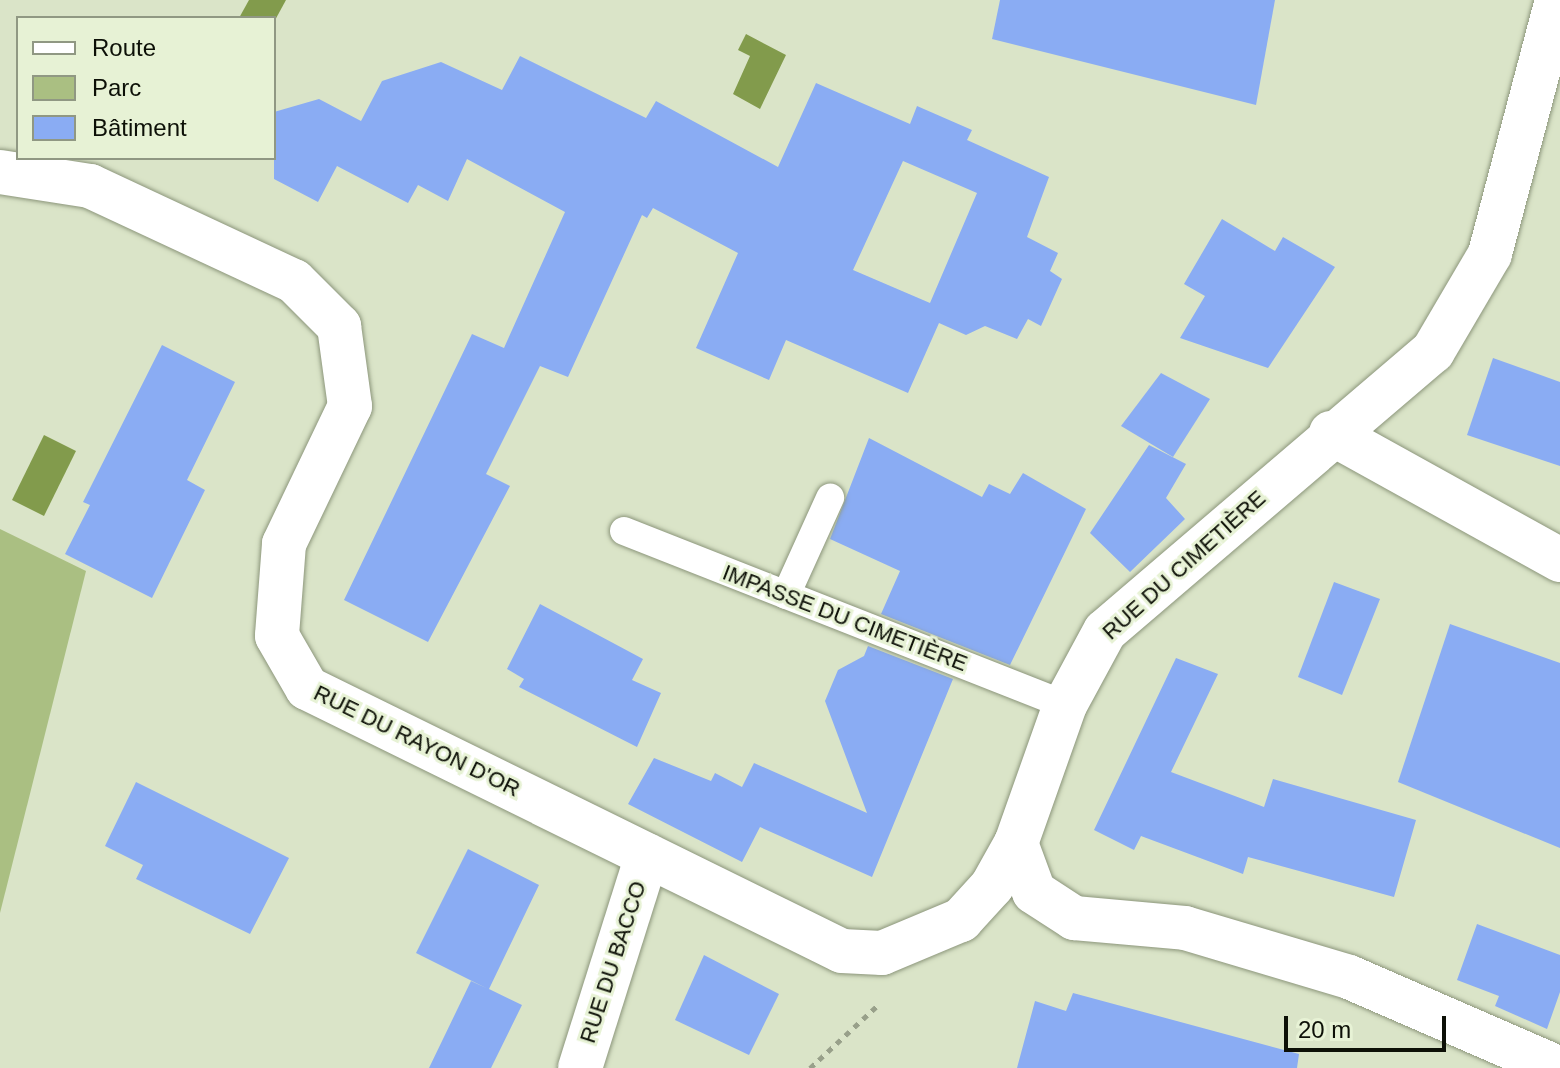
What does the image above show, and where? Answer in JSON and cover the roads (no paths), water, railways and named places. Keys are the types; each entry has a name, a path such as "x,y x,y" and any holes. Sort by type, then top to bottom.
{"street":[{"name":"RUE DU CIMETIÈRE","path":"1016,843 1065,705 1105,631 1331,433 1433,351 1490,254 1557,0"},
{"name":"RUE DU RAYON D'OR","path":"0,172 90,186 294,281 339,326 350,406 284,544 277,636 307,688 842,951 882,953 961,920 992,886 1016,843"},
{"path":"1331,433 1560,560"},
{"path":"1016,843 1034,892 1074,918"},
{"name":"RUE DU BACCO","path":"580,1068 647,855"},
{"path":"961,920 1074,918 1185,928 1349,977 1558,1068"}],"lane":[{"path":"786,595 830,498"},
{"name":"IMPASSE DU CIMETIÈRE","path":"624,531 1065,705"}]}
